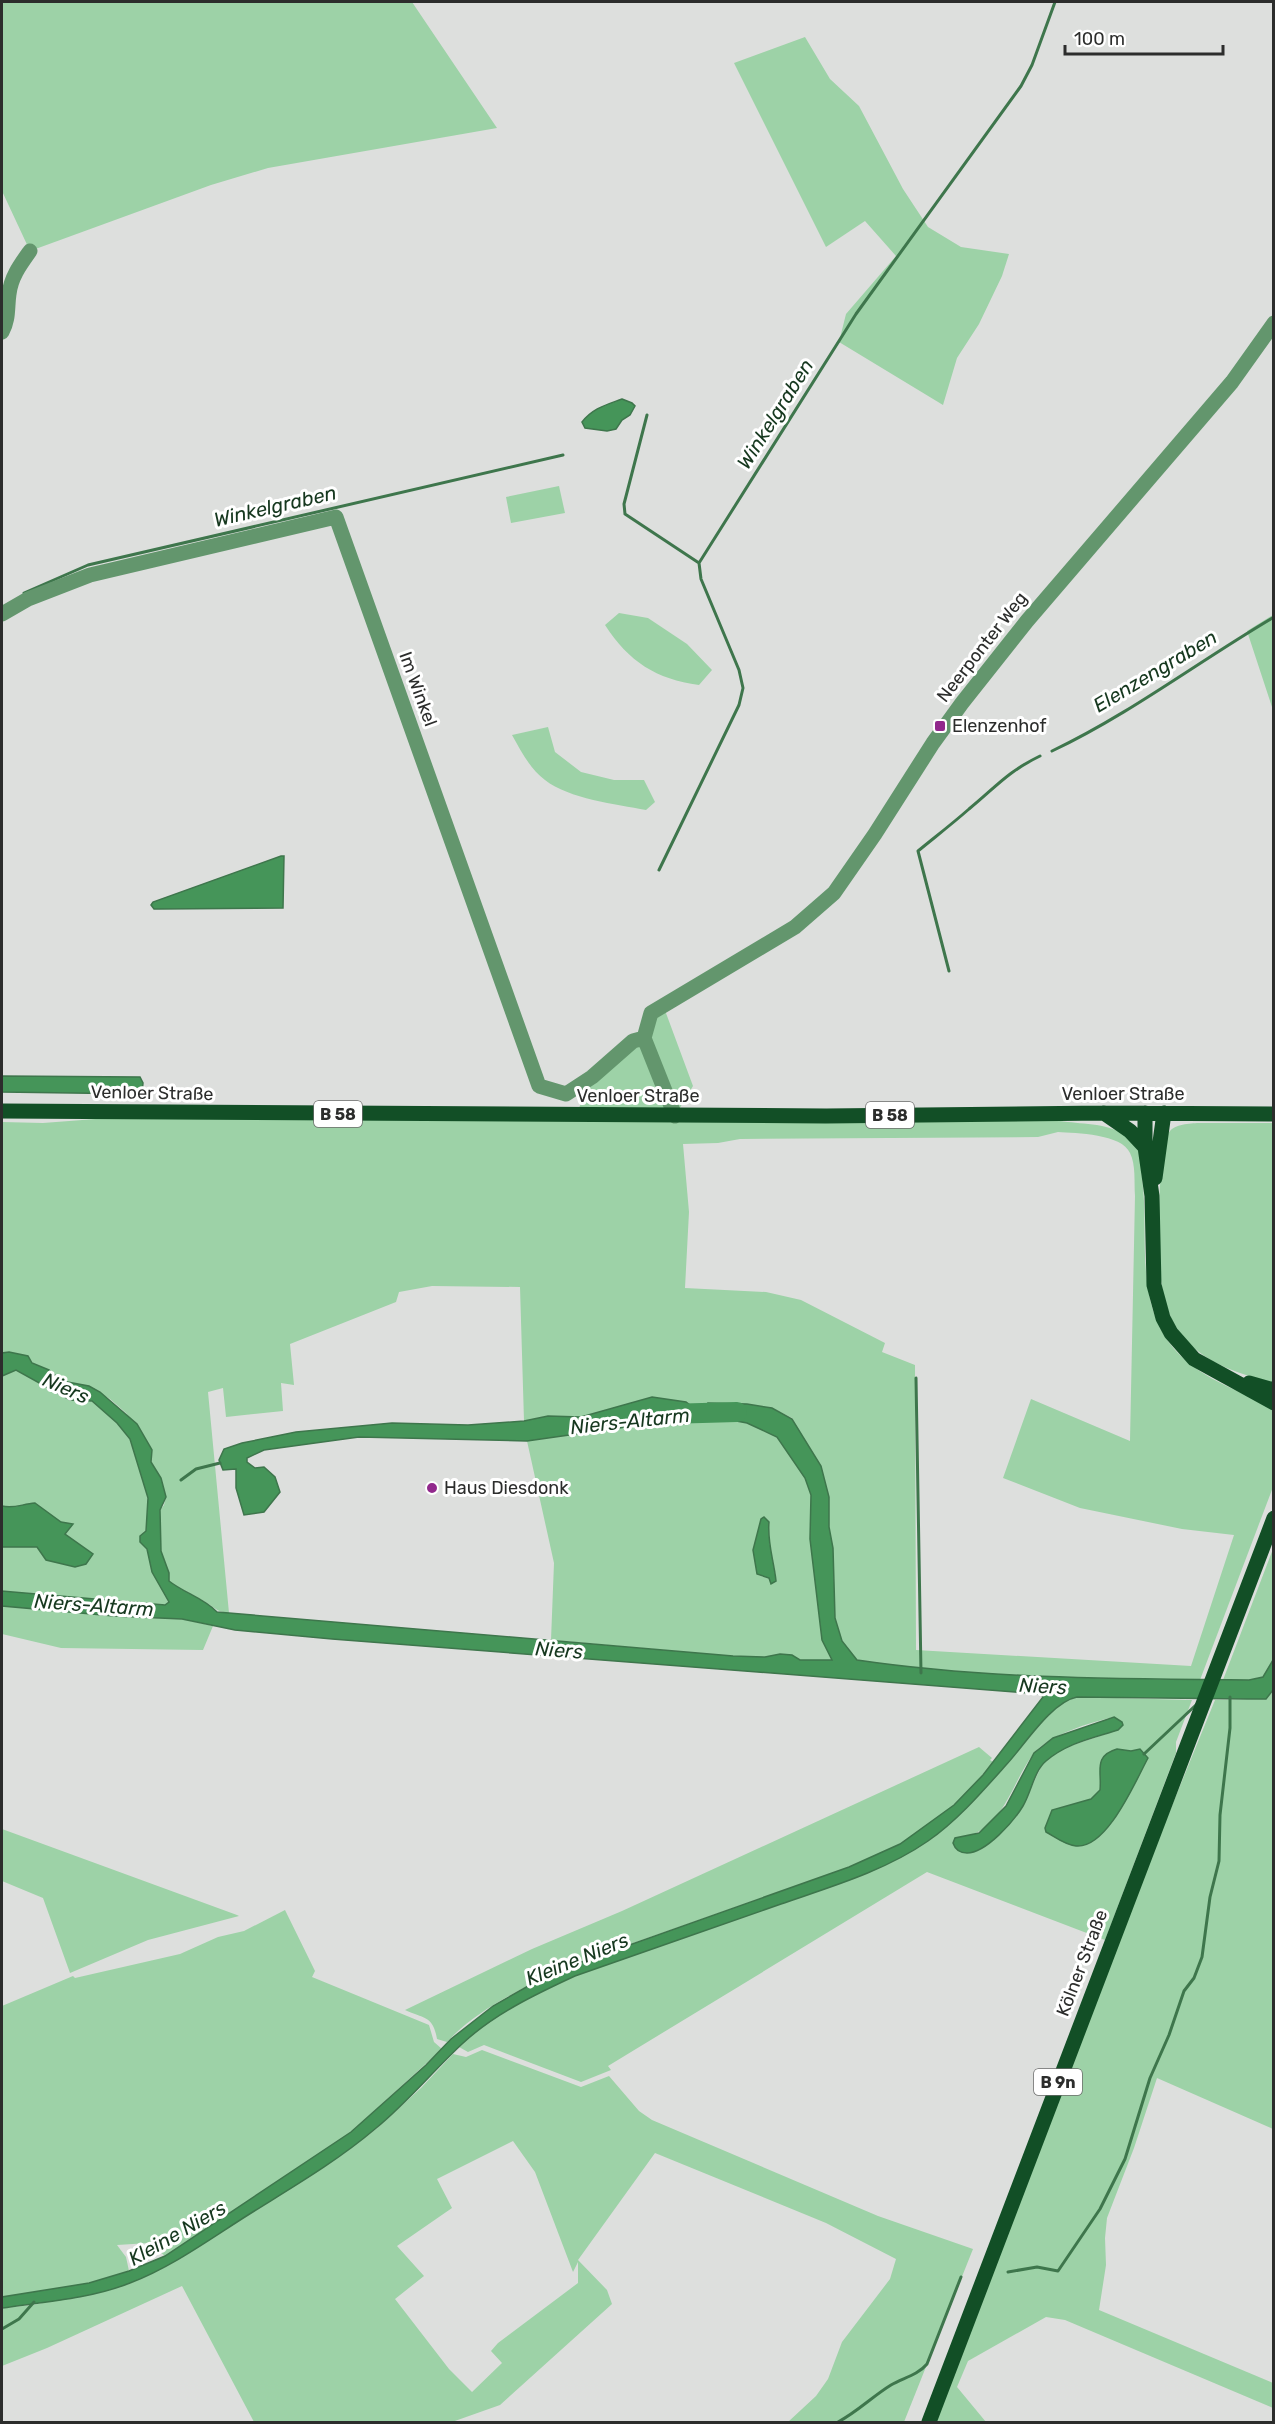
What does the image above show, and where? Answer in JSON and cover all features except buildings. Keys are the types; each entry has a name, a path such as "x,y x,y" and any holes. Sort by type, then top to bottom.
{"main road":[{"name":"Venloer Straße","path":"2,1111 675,1116 1274,1114"},
{"path":"1104,1113 1130,1131 1145,1147"},
{"path":"1145,1113 1145,1147 1152,1196 1154,1285 1163,1318 1171,1333 1194,1359 1274,1403"},
{"path":"1152,1196 1164,1113"},
{"path":"1223,1376 1274,1389"},
{"name":"Kölner Straße","path":"929,2422 1274,1518"}],"street":[{"path":"2,332 7,322 8,296 14,275 30,251"},
{"name":"Neerponter Weg","path":"644,1038 651,1013 795,927 834,893 876,834 933,743 962,703 1027,621 1232,382 1274,323"},
{"name":"Im Winkel","path":"2,614 28,600 90,575 336,517 539,1086 566,1094 592,1077 633,1041 644,1038"},
{"path":"644,1038 675,1116"}],"shaded area":[{"path":"2,2 412,2 497,128 268,168 211,185 30,251 2,191"},
{"path":"805,37 830,79 859,106 903,189 928,227 961,247 1009,254 1002,276 979,324 957,358 943,405 839,342 846,314 896,256 865,221 826,247 734,63"},
{"path":"559,486 565,513 511,523 506,497"},
{"path":"619,613 648,618 687,644 712,670 699,685 670,678 645,667 624,649 605,625"},
{"path":"1273,615 1273,710 1247,631"},
{"path":"548,727 555,752 581,772 614,780 644,780 655,802 646,810 607,803 567,792 545,780 530,765 512,735"},
{"path":"663,1005 693,1086 675,1116 576,1115 592,1077 633,1041"},
{"path":"174,1113 1060,1114 1060,1121 1116,1130 1133,1144 1140,1157 1147,1278 1155,1317 1164,1335 1174,1349 1198,1370 1212,1379 1273,1406 1273,1487 1200,1680 985,1674 856,1660 842,1641 835,1618 829,1497 792,1418 772,1408 747,1404 708,1404 710,1416 747,1423 777,1437 805,1477 811,1495 810,1539 833,1660 800,1660 792,1655 780,1654 766,1657 733,1656 551,1640 554,1563 527,1441 654,1423 688,1424 652,1397 581,1417 548,1416 524,1421 520,1287 432,1286 399,1292 396,1302 290,1344 294,1385 281,1383 283,1411 226,1417 223,1388 208,1392 229,1613 217,1610 168,1581 169,1573 161,1551 160,1510 166,1497 161,1478 151,1462 152,1450 126,1413 110,1399 89,1386 62,1381 49,1370 2,1353 2,1122 43,1123","holes":["1058,1132 1098,1136 1118,1142 1130,1153 1133,1163 1135,1196 1130,1441 1031,1399 1003,1478 1080,1508 1182,1529 1234,1535 1191,1666 916,1650 915,1365 882,1352 885,1343 801,1300 766,1292 685,1288 689,1212 683,1144 718,1143 740,1139 1038,1137","761,1520 768,1522 768,1538 776,1581 755,1566 756,1557 753,1550"]},
{"path":"1273,1123 1273,1383 1237,1372 1204,1356 1180,1333 1166,1304 1160,1268 1162,1161 1170,1131 1181,1125"},
{"path":"16,1370 70,1400 92,1401 117,1423 130,1439 148,1498 146,1531 140,1536 147,1549 152,1572 169,1602 166,1605 2,1591 2,1376"},
{"path":"1273,1549 1273,1660 1263,1677 1249,1680 1223,1680"},
{"path":"2,1606 114,1616 182,1619 213,1626 203,1650 61,1648 2,1634"},
{"path":"1273,1690 1273,2129 1157,2078 1134,2148 1107,2218 1106,2265 1099,2310 1273,2383 1273,2408 1065,2320 1046,2317 968,2361 957,2387 986,2422 935,2422 1123,1926 1215,1700 1266,1699"},
{"path":"1077,1697 1192,1700 1176,1742 1176,1753 1105,1940 927,1872 608,2066 611,2070 581,2082 484,2045 468,2052 459,2047 498,2016 575,1976 838,1885 876,1870 911,1852 939,1833 959,1815 1013,1757 1038,1726 1057,1707","holes":["1114,1717 1118,1730 1061,1749 1043,1763 1022,1807 969,1853 955,1848 955,1838 971,1835 984,1828 995,1818 1026,1765 1041,1746 1071,1730","1117,1749 1144,1754 1148,1758 1046,1832 1052,1810 1091,1799 1100,1790 1100,1762"]},
{"path":"979,1747 992,1758 990,1760 993,1762 973,1786 925,1828 882,1853 834,1873 567,1968 501,2001 462,2027 447,2042 437,2039 433,2026 427,2019 405,2010 532,1949 622,1911"},
{"path":"2,1829 239,1916 148,1940 70,1973 43,1898 2,1881"},
{"path":"285,1910 315,1971 312,1977 429,2025 434,2042 442,2049 351,2132 165,2256 149,2243 117,2245 126,2257 129,2271 89,2283 2,2297 2,2006 73,1976 75,1978 180,1954 218,1937 244,1931"},
{"path":"482,2050 581,2087 609,2076 639,2111 652,2120 878,2216 973,2249 904,2422 788,2422 816,2396 828,2379 842,2342 890,2279 896,2259 826,2223 655,2153 578,2260 607,2290 612,2304 500,2405 452,2422 254,2422 182,2286 47,2348 2,2366 2,2308 33,2305 129,2284 167,2266 343,2154 376,2129 421,2088 453,2054 466,2057","holes":["513,2141 535,2172 573,2272 578,2262 578,2283 498,2343 491,2351 502,2363 472,2392 449,2369 395,2299 424,2276 397,2246 452,2208 437,2179"]}],"water":[{"path":"622,399 635,406 630,415 622,420 616,429 607,431 585,428 582,422 591,413"},
{"path":"284,856 283,908 154,909 151,905 153,902"},
{"path":"2,1076 140,1077 143,1083 142,1094 2,1092"},
{"name":"Niers","path":"2,1353 28,1356 32,1363 49,1370 62,1381 89,1386 100,1392 137,1424 152,1450 151,1462 161,1478 166,1497 160,1510 161,1551 169,1573 169,1581 217,1612 733,1656 765,1657 780,1654 792,1655 800,1660 832,1660 822,1640 810,1539 811,1495 805,1478 777,1437 747,1423 710,1416 708,1403 747,1404 772,1408 792,1419 821,1466 829,1497 835,1618 842,1641 857,1660 1003,1674 1249,1680 1263,1677 1273,1660 1273,1690 1266,1699 1077,1697 1067,1701 1057,1707 1038,1726 1013,1757 959,1815 939,1833 911,1852 876,1870 575,1976 545,1990 516,2005 474,2033 387,2119 345,2153 176,2261 130,2283 99,2293 2,2308 2,2297 89,2283 129,2271 165,2256 351,2132 426,2065 451,2039 493,2006 530,1985 576,1964 849,1867 900,1844 954,1805 983,1775 1043,1697 1041,1694 332,1639 235,1630 182,1619 114,1616 2,1606 2,1591 165,1605 169,1602 152,1572 147,1549 140,1542 140,1536 146,1531 148,1498 130,1439 117,1423 92,1401 70,1400 16,1370 2,1376"},
{"path":"652,1397 686,1402 694,1408 694,1419 688,1424 654,1423 527,1441 359,1437 264,1450 247,1458 247,1462 255,1468 264,1467 275,1477 280,1492 264,1512 244,1515 236,1488 236,1469 223,1470 219,1460 224,1449 296,1432 392,1423 468,1425 524,1421 548,1416 581,1417"},
{"path":"35,1503 61,1522 73,1524 65,1534 93,1554 86,1564 75,1567 46,1560 37,1547 2,1547 2,1506 14,1507"},
{"path":"764,1517 769,1522 776,1581 771,1584 769,1578 757,1574 753,1550 761,1519"},
{"path":"1114,1717 1123,1725 1118,1730 1071,1745 1042,1765 1019,1812 991,1842 974,1852 967,1853 955,1847 953,1843 955,1838 979,1833 1006,1806 1034,1753 1053,1738"},
{"path":"1117,1749 1131,1751 1140,1749 1148,1758 1128,1797 1109,1826 1087,1844 1076,1846 1046,1832 1045,1828 1052,1810 1091,1799 1100,1790 1102,1760 1109,1752"}],"waterway":[{"name":"Winkelgraben","path":"659,870 739,705 743,688 739,670 701,579 699,563 856,314 1021,86 1032,65 1055,2"},
{"path":"647,415 624,504 625,514 699,563"},
{"name":"Winkelgraben","path":"24,593 88,565 563,455"},
{"name":"Elenzengraben","path":"1052,751 1109,721 1274,617"},
{"name":"Elenzengraben","path":"949,971 918,851 1010,774 1040,756"},
{"path":"916,1378 921,1673"},
{"name":"Niers-Altarm","path":"667,1414 737,1412"},
{"path":"181,1480 196,1469 220,1463"},
{"path":"1008,2272 1037,2267 1058,2271 1100,2209 1125,2159 1150,2078 1169,2035 1184,1991 1194,1978 1202,1957 1210,1897 1219,1861 1220,1815 1230,1728 1230,1697"},
{"path":"1144,1754 1197,1704"},
{"path":"838,2422 884,2389 915,2374 927,2364 961,2277"},
{"path":"2,2329 19,2319 34,2302"}],"place":[{"name":"Elenzenhof","path":"940,726"},
{"name":"Haus Diesdonk","path":"432,1488"}],"water label":[{"name":"Kleine Niers","path":"577,1959"},
{"name":"Kleine Niers","path":"177,2233"}]}
